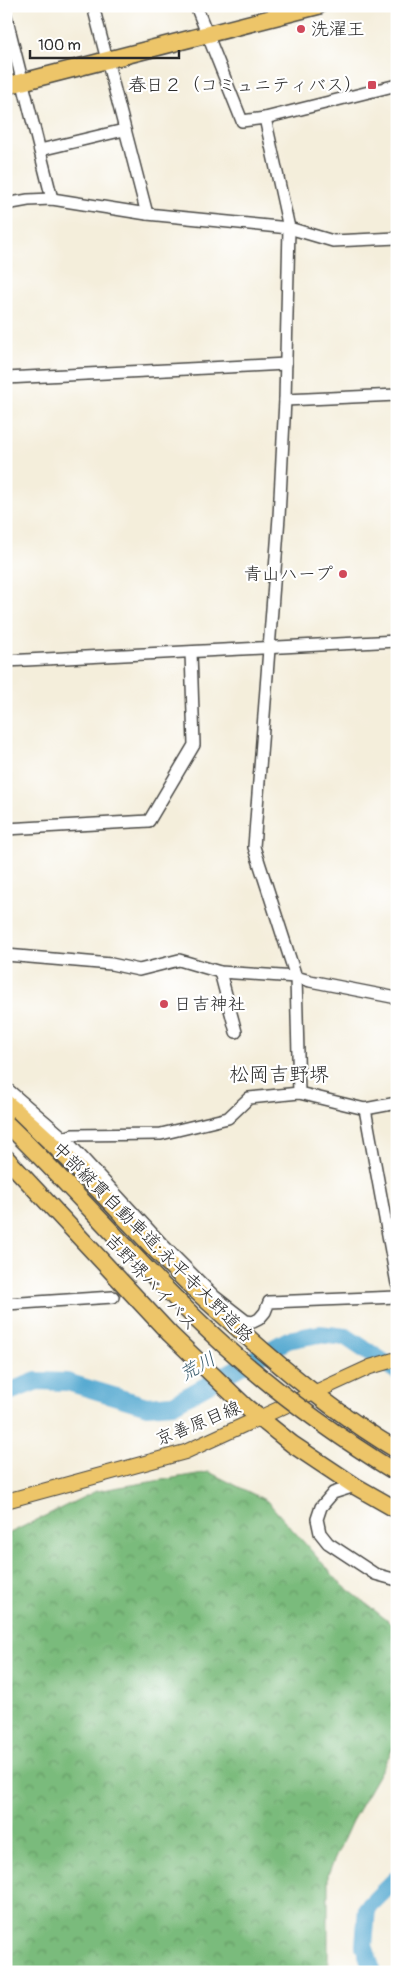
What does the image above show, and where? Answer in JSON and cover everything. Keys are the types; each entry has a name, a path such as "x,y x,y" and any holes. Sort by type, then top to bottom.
{"highway":[{"path":"6,86 318,6"},
{"name":"吉野堺バイパス","path":"6,1103 26,1119 68,1160 180,1276 245,1335 313,1392 349,1419 397,1450"},
{"name":"中部縦貫自動車道;永平寺大野道路","path":"6,1123 156,1279 223,1344 296,1405 331,1431 397,1473"},
{"name":"吉野堺バイパス","path":"6,1158 206,1370 230,1392 292,1444 355,1486 397,1510"}],"main road":[{"name":"京善原目線","path":"6,1501 192,1450 313,1392 370,1367 397,1359"}],"street":[{"path":"93,6 147,214"},
{"path":"196,6 239,118 242,121 248,122 397,85"},
{"path":"6,16 52,199"},
{"path":"265,118 289,228 285,400 279,517 254,847 296,977 299,1093"},
{"path":"40,150 124,130"},
{"path":"6,204 28,200 52,199 147,214 289,228 333,241 397,238"},
{"path":"6,378 286,364"},
{"path":"285,400 397,396"},
{"path":"6,661 397,641"},
{"path":"6,829 149,821 194,745 191,652"},
{"path":"6,955 110,964 139,970 180,960 220,972 296,977 310,982 397,998"},
{"path":"220,972 236,1032"},
{"path":"6,1088 64,1138 161,1247 214,1296 246,1321 253,1322 259,1319 265,1312 269,1302 397,1297"},
{"path":"64,1138 73,1135 161,1134 228,1118 249,1098 299,1093 365,1109 397,1102"},
{"path":"365,1109 393,1240 397,1284"},
{"path":"6,1304 113,1297"},
{"path":"355,1486 333,1493 321,1507 317,1519 320,1533 328,1543 375,1574 397,1580"}],"green space":[{"path":"209,1472 267,1501 341,1584 397,1628 397,1742 352,1821 328,1874 328,1972 6,1972 6,1533 10,1533 96,1491"}],"waterway":[{"name":"荒川","path":"6,1393 37,1381 67,1382 147,1406 173,1404 288,1340 319,1334 346,1337 397,1371"},
{"name":"荒川","path":"373,1972 364,1946 367,1908 397,1878"}],"tunnel":[{"path":"113,1297 158,1249"}],"place":[{"name":"洗濯王","path":"301,29"},
{"name":"春日２（コミュニティバス）","path":"372,85"},
{"name":"青山ハープ","path":"343,574"},
{"name":"日吉神社","path":"164,1004"}],"district":[{"name":"松岡吉野堺","path":"279,1074"}]}
